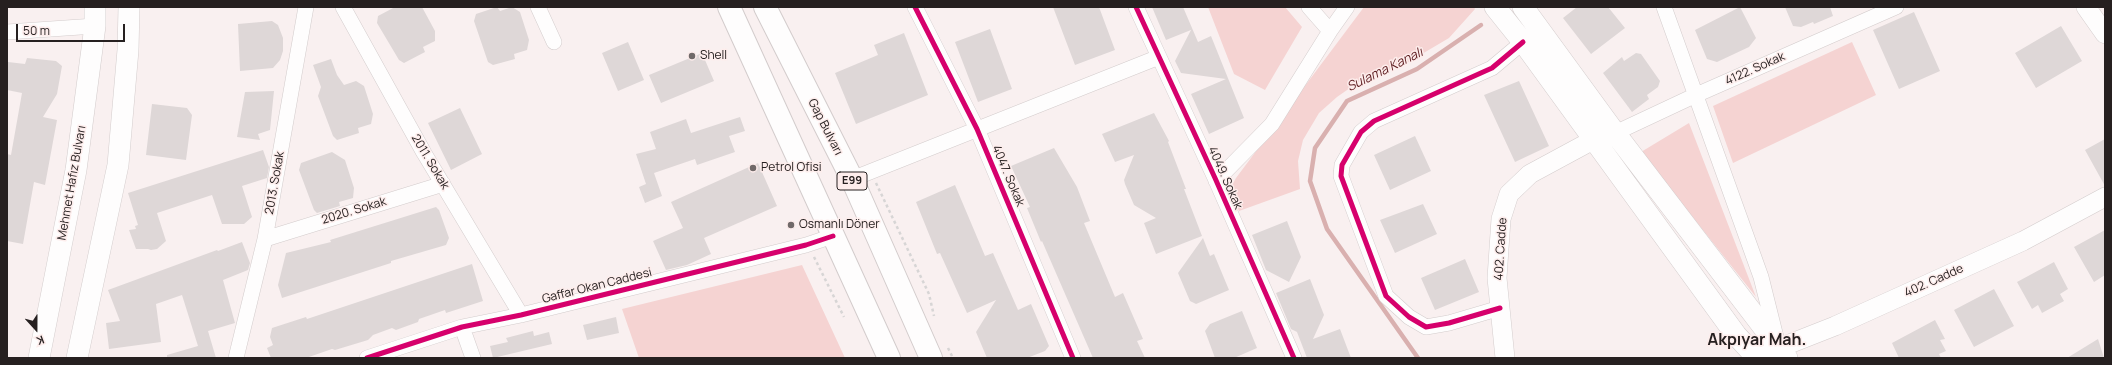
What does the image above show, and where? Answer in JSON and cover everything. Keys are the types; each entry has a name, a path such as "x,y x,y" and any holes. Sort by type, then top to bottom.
{"highway":[{"path":"729,7 889,358"},
{"name":"Gap Bulvarı","path":"765,7 861,175 939,351"}],"main road":[{"path":"77,358 118,165 128,50 129,7"},
{"path":"1495,7 1523,42 1736,335 1758,358"},
{"path":"1523,7 1615,133 1783,353"},
{"name":"Mehmet Hafız Bulvarı","path":"39,358 76,170 95,17"}],"street":[{"name":"2013. Sokak","path":"236,358 265,239 306,7"},
{"name":"2011. Sokak","path":"343,7 443,184 521,314"},
{"path":"538,7 554,42"},
{"name":"4047. Sokak","path":"915,7 978,129 1073,358"},
{"name":"4049. Sokak","path":"1136,7 1216,181 1294,358"},
{"path":"1309,7 1330,31"},
{"path":"1216,181 1272,124 1330,31 1347,7"},
{"path":"1664,7 1761,277 1783,353"},
{"name":"4122. Sokak","path":"1615,133 1696,95 1896,7"},
{"path":"2086,7 2105,34"},
{"path":"7,32 95,17"},
{"path":"1500,308 1426,328 1409,317 1386,296 1341,176 1342,165 1361,132 1374,121 1492,68 1523,42"},
{"path":"861,175 1159,57"},
{"name":"402. Cadde","path":"1505,358 1497,278 1501,219 1509,194 1530,174 1593,140"},
{"name":"2020. Sokak","path":"265,239 443,184"},
{"name":"402. Cadde","path":"1758,358 1783,353 1835,326 2024,241 2105,196"},
{"name":"Gaffar Okan Caddesi","path":"367,358 462,326 521,314 806,245 833,236"},
{"path":"462,326 473,358"}],"path":[{"path":"861,175 929,294 934,318"},
{"path":"806,245 822,272 844,317"},
{"path":"939,351 953,358"}],"shaded area":[{"path":"1208,7 1285,7 1302,27 1265,90 1234,74"},
{"path":"1364,7 1474,7 1475,9 1449,38 1405,64 1360,81 1337,97 1319,113 1303,140 1298,161 1300,189 1239,211 1230,189 1236,178"},
{"path":"1852,42 1876,95 1733,163 1713,106"},
{"path":"1689,123 1756,297 1641,152"},
{"path":"802,265 845,358 639,358 622,309"}],"building":[{"path":"395,7 422,7 435,31 435,41 423,47 425,52 404,63 399,60 377,23 378,16"},
{"path":"497,7 500,11 512,7 520,12 529,40 527,50 514,54 515,59 493,65 488,62 474,21 476,14"},
{"path":"1053,7 1099,7 1115,50 1075,65"},
{"path":"1152,7 1183,7 1198,42 1211,36 1244,118 1209,134 1191,94 1226,79 1181,73 1175,61 1191,30 1166,40"},
{"path":"1577,7 1608,7 1625,28 1591,54 1563,18"},
{"path":"1740,7 1756,38 1749,47 1717,62 1707,59 1695,30"},
{"path":"1785,7 1830,7 1833,16 1814,24 1813,22 1801,27 1793,26"},
{"path":"1914,12 1940,71 1899,89 1873,30"},
{"path":"272,21 278,25 283,38 283,51 280,60 273,68 240,71 238,24"},
{"path":"2061,26 2082,61 2036,88 2015,53"},
{"path":"990,29 1012,89 978,102 955,42"},
{"path":"904,33 928,95 856,124 835,73 878,55 874,45"},
{"path":"628,42 644,80 618,91 602,53"},
{"path":"702,53 714,81 661,103 649,75"},
{"path":"1636,53 1641,54 1660,81 1658,87 1647,95 1649,99 1632,112 1603,73 1622,57 1624,61"},
{"path":"27,58 56,61 62,66 57,94 43,117 57,120 45,185 34,182 23,244 7,241 7,154 11,155 22,93 7,90 7,69 8,62 25,64"},
{"path":"331,59 337,75 344,85 356,81 364,86 373,114 371,124 358,128 359,133 337,140 333,136 318,96 321,87 313,65"},
{"path":"1519,81 1549,146 1515,162 1484,95"},
{"path":"274,91 270,130 258,134 260,140 237,137 245,92"},
{"path":"152,104 187,108 192,115 186,160 146,155"},
{"path":"460,108 482,154 451,170 428,123"},
{"path":"1154,113 1169,141 1168,142 1186,189 1184,189 1202,236 1156,254 1144,223 1156,218 1134,205 1124,180 1134,155 1115,162 1102,134"},
{"path":"740,117 745,131 729,136 735,152 697,165 695,159 654,173 662,196 645,203 639,187 646,184 636,154 656,149 650,132 686,119 691,133"},
{"path":"1415,136 1431,171 1390,190 1374,155"},
{"path":"2105,139 2105,186 2085,150"},
{"path":"1054,148 1077,187 1090,221 1084,223 1115,297 1123,293 1143,339 1137,341 1145,358 1093,358 1042,241 1041,242 1027,208 1030,207 1011,166"},
{"path":"263,150 269,167 267,178 242,186 252,217 244,224 222,224 212,195 157,213 166,241 157,249 136,249 129,230 136,229 135,226 138,225 128,193"},
{"path":"332,152 345,160 354,188 353,198 339,202 340,206 317,213 314,210 299,170 301,163"},
{"path":"758,163 777,206 704,238 711,254 687,265 666,270 653,241 683,228 671,202"},
{"path":"955,185 985,256 993,253 1018,310 1031,304 1049,346 1045,351 1027,358 987,358 976,332 996,300 967,313 940,253 937,254 916,202"},
{"path":"1423,204 1437,234 1395,253 1380,220"},
{"path":"436,207 439,210 449,238 446,245 391,261 391,263 282,298 278,285 286,253 331,242 330,240"},
{"path":"1287,221 1301,257 1289,282 1266,270 1252,235"},
{"path":"2105,230 2105,275 2094,282 2074,247"},
{"path":"1203,238 1210,256 1214,254 1229,290 1196,304 1190,301 1178,273"},
{"path":"242,242 250,263 248,270 223,280 235,323 208,331 216,358 167,358 167,355 198,346 182,295 156,304 161,342 109,349 106,323 120,321 108,290"},
{"path":"1465,259 1479,292 1435,310 1421,278"},
{"path":"2054,262 2068,289 2060,294 2064,301 2042,313 2038,305 2032,309 2017,282"},
{"path":"472,264 483,301 446,313 445,310 419,319 418,322 396,330 392,328 373,335 368,340 335,350 332,349 306,358 271,358 267,348 273,345 270,337 272,328 306,317 307,319"},
{"path":"1310,279 1324,315 1313,339 1340,329 1351,358 1307,358 1297,332 1291,329 1276,293"},
{"path":"1994,289 2014,326 1974,347 1954,310"},
{"path":"1242,311 1257,348 1234,358 1215,358 1205,331 1210,324"},
{"path":"616,317 619,333 587,340 583,325"},
{"path":"1935,320 1945,339 1940,340 1946,351 1939,354 1941,358 1899,358 1892,343"},
{"path":"533,331 534,336 549,332 552,344 493,358 490,346 508,342 506,338"},
{"path":"2098,339 2104,358 2067,358"}],"waterway":[{"name":"Sulama Kanalı","path":"1418,358 1327,229 1310,181 1315,148 1347,101 1417,69 1481,25"}],"cycle path":[{"path":"915,7 977,129 1073,358"},
{"path":"1136,7 1215,178 1294,358"},
{"path":"1500,308 1449,323 1426,327 1409,317 1386,296 1341,176 1342,165 1361,132 1374,121 1492,68 1523,42"},
{"path":"367,358 462,327 521,315 806,245 833,236"}],"place":[{"name":"Shell","path":"692,56"},
{"name":"Petrol Ofisi","path":"753,168"},
{"name":"Osmanlı Döner","path":"791,225"}],"district":[{"name":"Akpıyar Mah.","path":"1757,341"}]}
